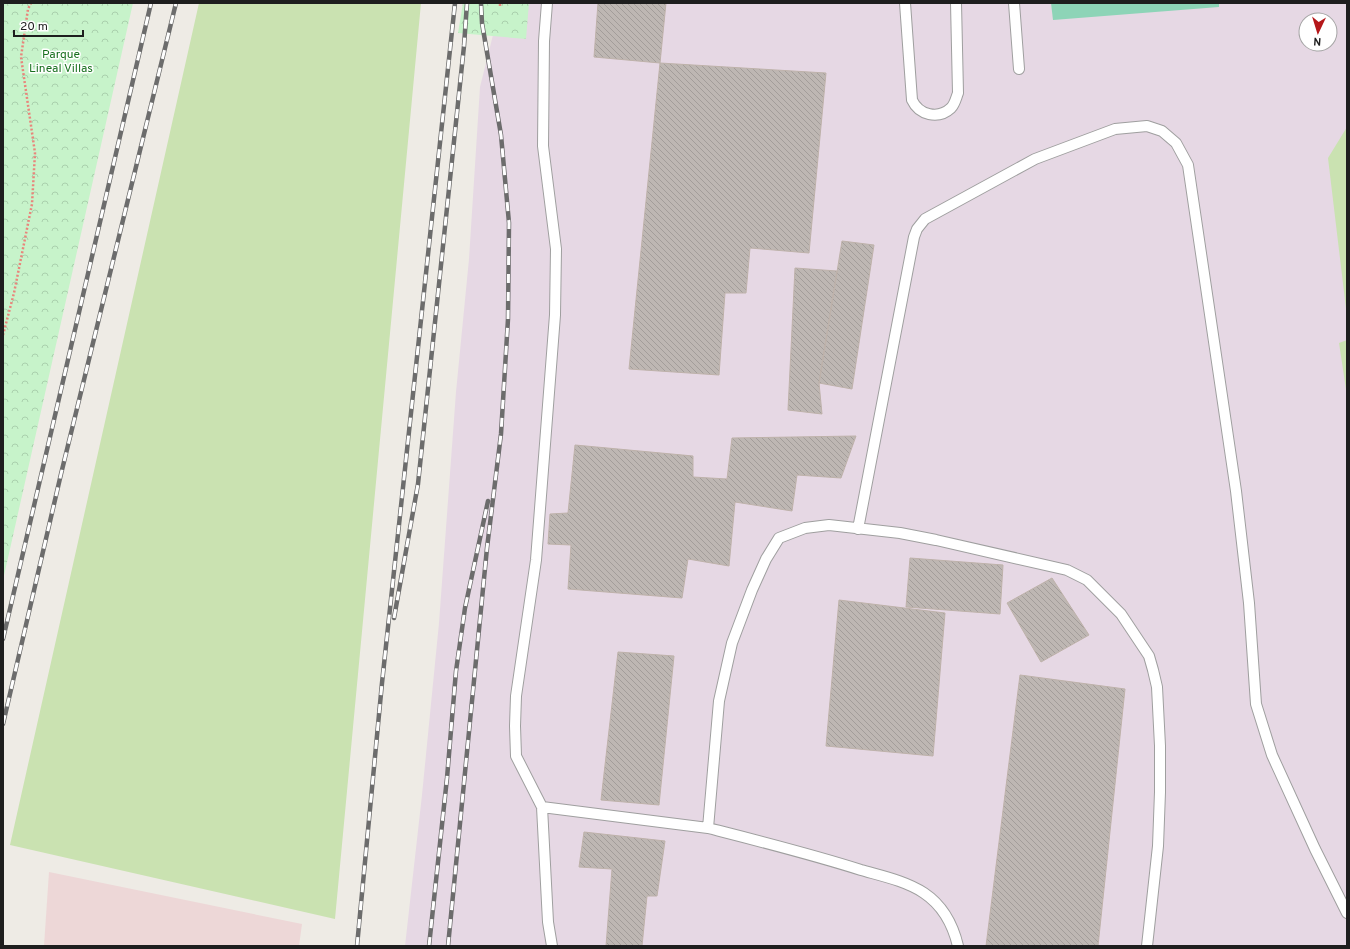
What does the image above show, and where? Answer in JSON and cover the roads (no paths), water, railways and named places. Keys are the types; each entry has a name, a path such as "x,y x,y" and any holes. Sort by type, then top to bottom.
{"lane":[{"path":"547,3 544,41 543,146 556,249 555,315 536,560 516,696 515,726 516,756 542,807 548,922 552,946"},
{"path":"905,3 912,100 914,106 930,115 938,115 950,108 955,103 958,93 956,3"},
{"path":"1014,3 1019,70"},
{"path":"858,529 914,237 921,224 925,219 1035,159 1115,129 1147,126 1162,130 1176,143 1188,165 1236,491 1249,603 1256,704 1272,755 1315,849 1347,913"},
{"path":"708,828 719,701 732,643 752,590 766,559 779,538 805,528 829,525 900,533 1067,570 1086,580 1121,614 1149,656 1157,688 1160,746 1158,846 1147,946"},
{"path":"542,807 708,828 829,860 906,884 924,893 943,911 955,934 958,946"}],"railway":[{"path":"3,639 151,3"},
{"path":"3,724 61,474 176,3"},
{"path":"357,946 382,683 455,3"},
{"path":"394,618 418,484 464,46 467,3"},
{"path":"448,946 487,548 501,434 508,319 509,223 501,135 482,23 481,3"},
{"path":"429,946 447,778 456,671 465,608 488,501"}],"park label":[{"name":"Parque Lineal Villas","path":"61,61"}]}
